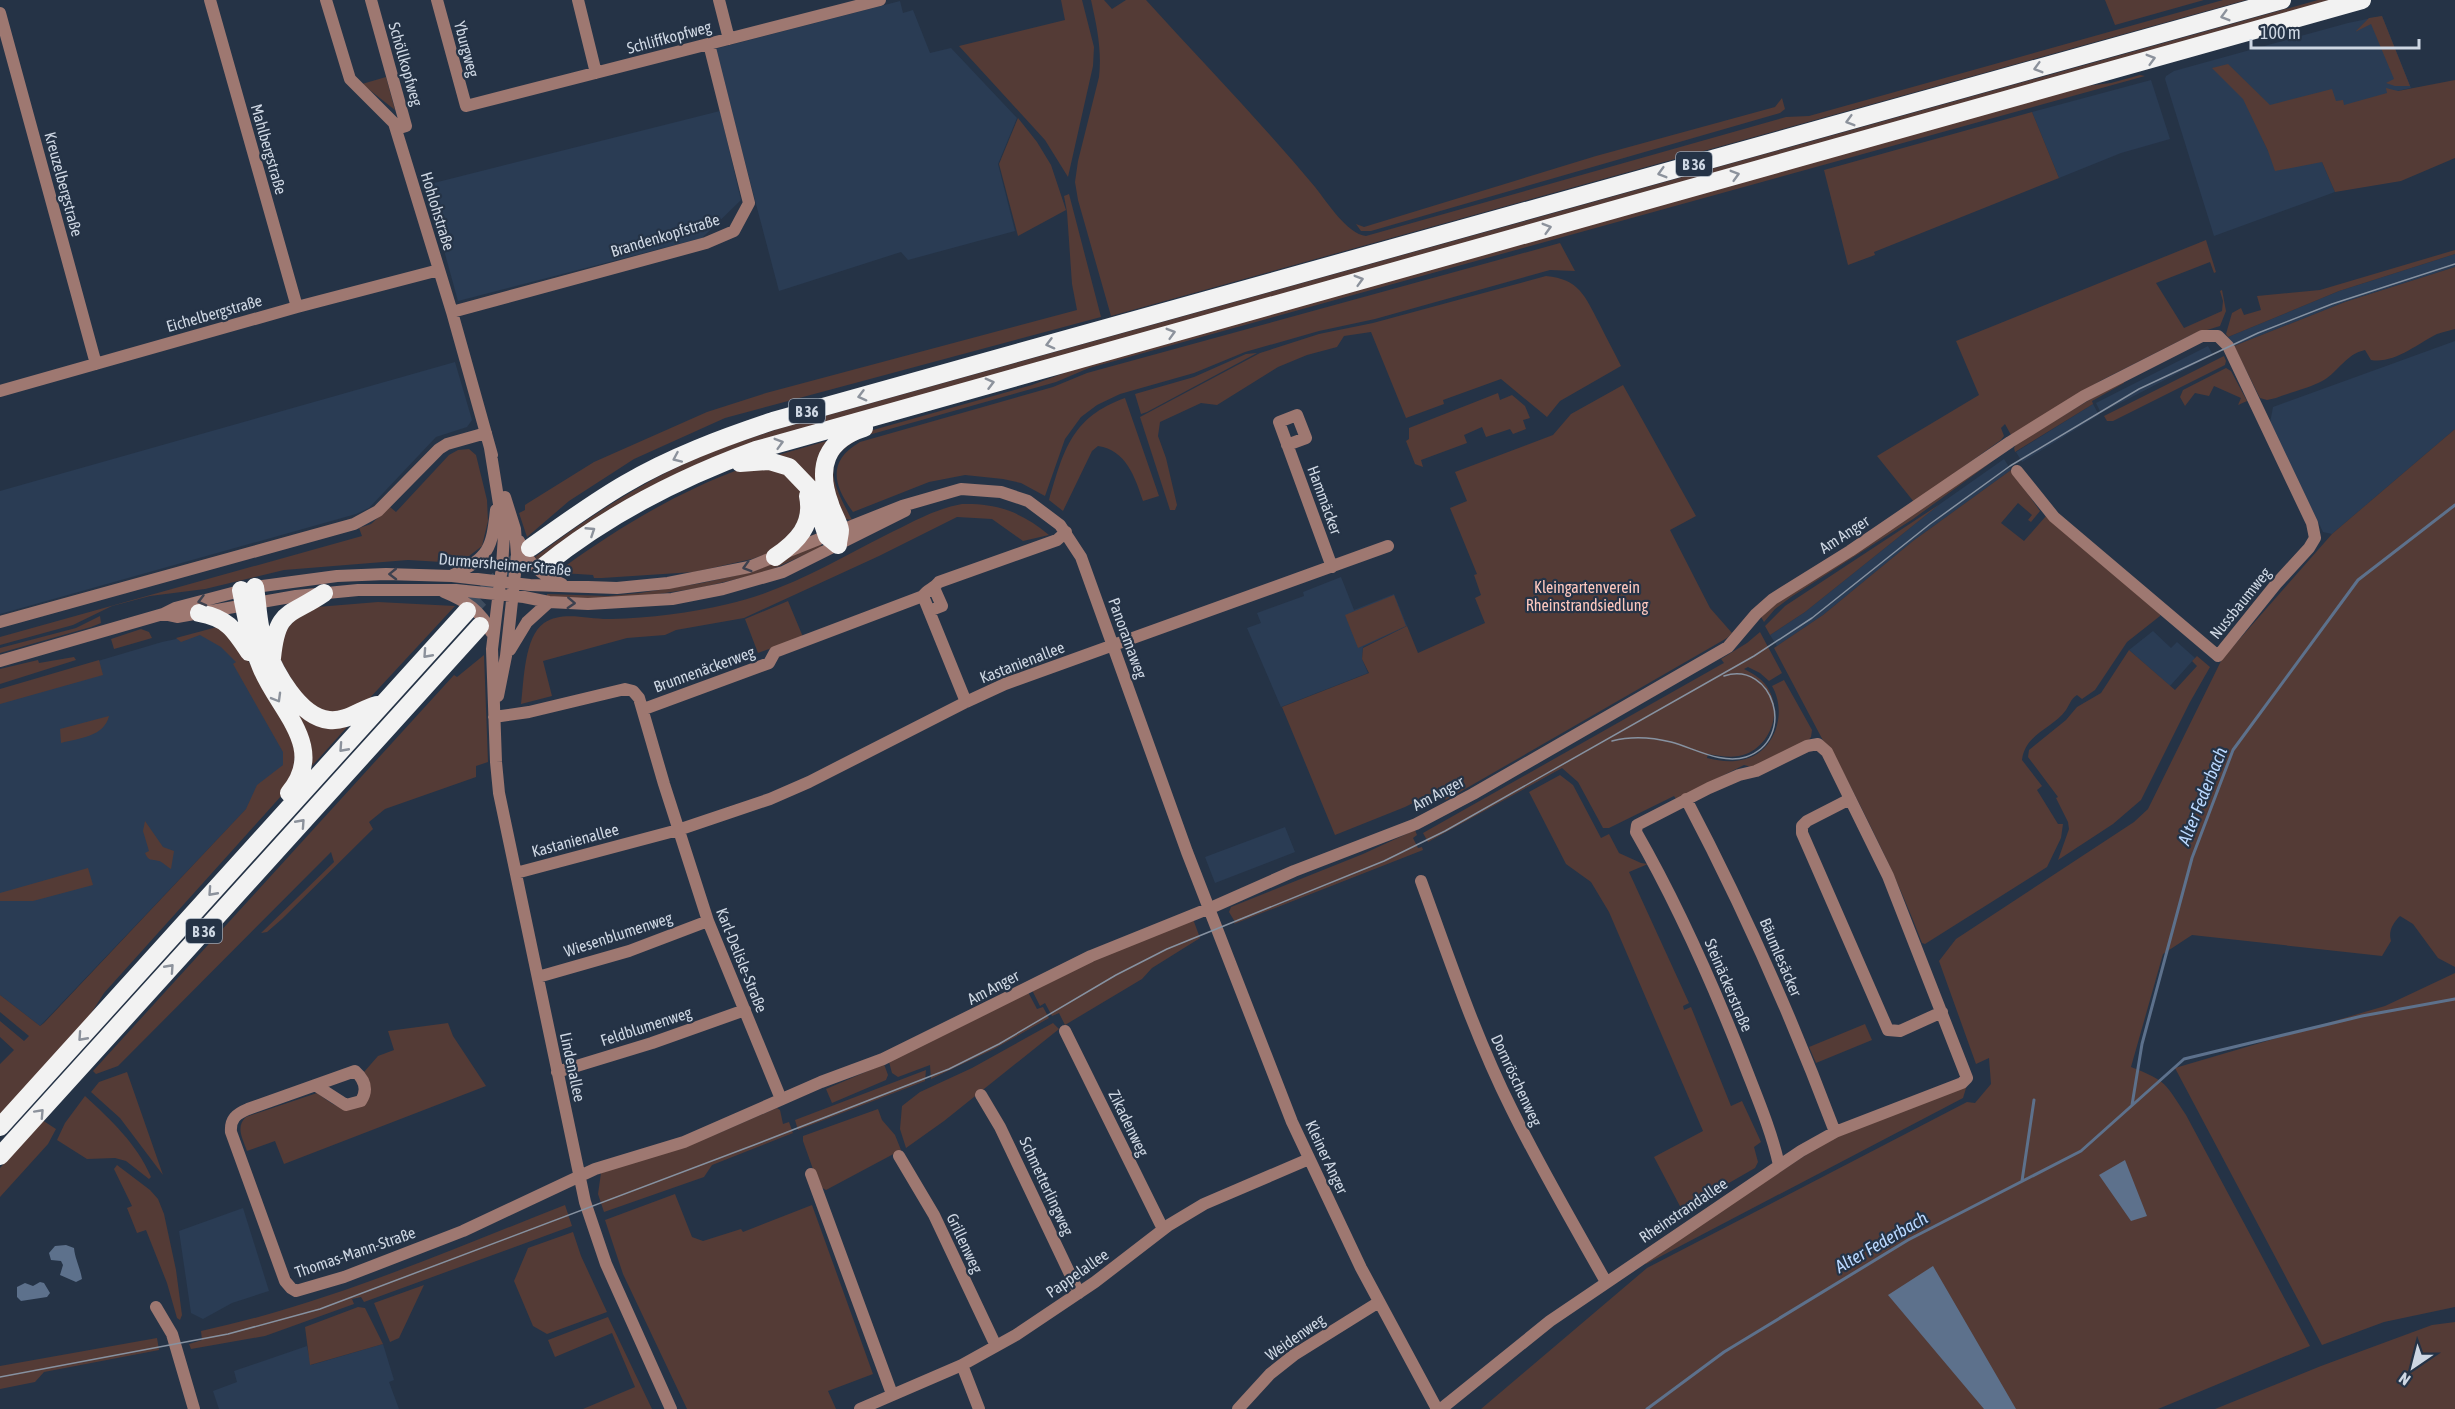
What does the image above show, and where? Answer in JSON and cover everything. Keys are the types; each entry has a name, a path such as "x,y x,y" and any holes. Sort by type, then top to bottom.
{"highway":[{"name":"B 36","path":"530,548 626,483 701,447 773,421 2282,0"},
{"name":"B 36","path":"544,566 563,550 630,506 723,462 782,442 2362,0"},
{"path":"835,537 824,481 826,460 833,447 854,432 900,418 935,398"},
{"path":"723,462 777,462 789,467 812,491 835,537"},
{"path":"775,557 796,542 803,532 809,514 808,489"},
{"path":"267,665 282,621 294,608 324,593"},
{"path":"237,865 251,834 294,786 302,775 305,762 300,735 267,665 253,646 249,596"},
{"name":"B 36","path":"0,1127 467,611"},
{"path":"199,614 217,617 231,626 307,711 317,717 330,720 344,719 366,708 382,704"},
{"name":"B 36","path":"0,1156 487,631"}],"street":[{"name":"Mahlbergstraße","path":"210,0 297,307"},
{"name":"Hohlohstraße","path":"326,0 350,79 358,89 388,114 396,129 515,529 517,555 514,590"},
{"name":"Schöllkopfweg","path":"371,0 406,126 396,129"},
{"name":"Yburgweg","path":"437,0 466,106"},
{"path":"578,0 596,73"},
{"path":"719,0 729,39"},
{"name":"Schliffkopfweg","path":"466,106 880,0"},
{"name":"Kreuzelbergstraße","path":"0,13 96,364"},
{"name":"Brandenkopfstraße","path":"452,312 706,243 734,231 749,202 709,44"},
{"name":"Eichelbergstraße","path":"0,391 297,307 439,270"},
{"name":"Am Anger","path":"579,1176 684,1142 781,1099 908,1048 1091,956 1211,908 1294,871 1416,824 1473,794 1721,652 1734,642 1756,614 1773,599 1850,551 2010,442 2095,390 2168,352 2209,334 2222,339 2235,362"},
{"name":"Nussbaumweg","path":"2017,471 2054,517 2218,656 2315,538 2312,523 2235,362"},
{"path":"0,622 362,521 385,504 439,449 447,444 486,433"},
{"name":"Hammäcker","path":"1287,444 1332,567"},
{"name":"Hohlohstraße","path":"490,448 504,535 500,581"},
{"name":"Panoramaweg","path":"835,537 888,520 921,500 961,489 1001,492 1028,501 1043,510 1066,532 1081,557 1187,852 1211,908"},
{"path":"452,576 478,561 490,548 498,494"},
{"path":"515,529 526,556 535,569 569,587"},
{"name":"Brunnenäckerweg","path":"494,717 529,712 625,689 637,694 644,709 769,663 775,652 923,596 927,590 934,588 939,582 1057,540 1066,532"},
{"name":"Durmersheimer Straße","path":"163,614 177,617 199,614 249,596 401,590 498,595 514,590 569,587 616,588 668,583 723,573 835,537"},
{"name":"Durmersheimer Straße","path":"0,661 163,614 175,608 249,596 337,576 407,573 500,581 514,590 549,602 618,604 672,599 713,591 783,572 835,537"},
{"name":"Kastanienallee","path":"516,873 678,830 788,792 966,702 1037,672 1388,546"},
{"name":"Lindenallee","path":"500,581 487,631 499,793 556,1072 579,1176 606,1264 671,1409"},
{"path":"929,610 942,606 934,588"},
{"name":"Lindenallee","path":"494,717 506,656 514,590"},
{"path":"440,591 474,608 484,620 487,631"},
{"path":"923,596 966,702"},
{"path":"506,656 527,622 549,602"},
{"path":"644,709 678,830"},
{"path":"1686,799 1739,775 1756,771 1807,746 1818,744 1827,752 1851,799 1888,876 1942,1012 1900,1031 1888,1030 1802,833 1802,826 1807,821 1851,799"},
{"name":"Steinäckerstraße","path":"1686,799 1636,825 1636,832 1689,934 1729,1024 1773,1138 1779,1165"},
{"name":"Bäumlesäcker","path":"1686,799 1763,952 1799,1044 1811,1067 1835,1132"},
{"name":"Karl-Delisle-Straße","path":"678,830 708,921 781,1099"},
{"name":"Dornröschenweg","path":"1420,881 1453,973 1511,1109 1606,1282"},
{"name":"Kleiner Anger","path":"1211,908 1262,1045 1309,1159 1379,1302 1439,1409"},
{"name":"Wiesenblumenweg","path":"538,977 629,951 708,921"},
{"name":"Feldblumenweg","path":"556,1072 745,1010"},
{"name":"Rheinstrandallee","path":"1439,1409 1550,1321 1779,1165 1835,1132 1962,1083 1967,1078 1942,1012"},
{"name":"Zikadenweg","path":"1065,1031 1163,1229"},
{"name":"Thomas-Mann-Straße","path":"315,1085 238,1113 231,1126 231,1132 285,1281 296,1291 344,1277 463,1231 579,1176"},
{"name":"Schmetterlingweg","path":"981,1095 1000,1127 1079,1293"},
{"name":"Grillenweg","path":"899,1156 934,1215 996,1346"},
{"name":"Pappelallee","path":"860,1409 962,1365 1079,1293 1163,1229 1213,1200 1309,1159"},
{"path":"811,1174 892,1394"},
{"name":"Weidenweg","path":"1238,1409 1270,1374 1294,1355 1379,1302"},
{"path":"156,1307 172,1334 194,1409"},
{"path":"962,1365 979,1409"}],"shaded area":[{"path":"900,1 903,13 913,10 930,53 951,48 1017,118 998,164 1015,231 908,260 901,252 779,291 715,49"},
{"path":"2382,16 2411,88 2397,91 2263,140 2268,151 2322,162 2335,192 2214,236 2165,79 2166,76 2174,71 2348,23"},
{"path":"2151,80 2170,139 2121,153 2059,178 2032,112"},
{"path":"720,111 741,200 702,238 458,301 426,185"},
{"path":"2455,254 2455,267 2345,302 2234,346 2228,337 2339,291"},
{"path":"2455,341 2455,429 2332,534 2323,532 2270,423 2273,407"},
{"path":"2208,346 2213,355 2101,413 2096,403"},
{"path":"455,362 472,420 467,427 436,437 369,508 356,514 0,614 0,491"},
{"path":"2093,404 2099,415 2022,462 2016,452"},
{"path":"2004,459 2011,470 1913,541 1823,615 1777,646 1770,635 1805,612 1940,504"},
{"path":"1341,577 1354,610 1394,594 1407,626 1363,647 1362,659 1368,673 1281,707 1247,628 1261,623 1257,613 1304,596 1303,592"},
{"path":"2153,631 2171,648 2177,642 2195,658 2170,686 2129,650"},
{"path":"200,634 222,634 286,751 287,766 40,1026 0,995 0,690 162,642"},
{"path":"1285,827 1295,852 1215,883 1205,857"},
{"path":"2125,1160 2147,1216 2131,1221 2099,1175"},
{"path":"243,1208 269,1291 232,1303 203,1319 191,1313 179,1231"},
{"path":"66,1245 74,1248 82,1279 76,1282 60,1275 63,1265 61,1261 51,1260 49,1253 55,1246"},
{"path":"1933,1266 2016,1409 1984,1409 1888,1295"},
{"path":"40,1282 44,1283 50,1293 47,1297 21,1301 17,1297 17,1287 25,1283 33,1286"},
{"path":"383,1344 394,1380 389,1382 399,1409 219,1409 213,1391 237,1382 234,1371 307,1346 311,1365"}],"green space":[{"path":"1061,0 1082,0 1094,47 1093,66 1068,177 1045,140 959,46 1065,20"},
{"path":"1091,0 1104,0 1112,9 1126,0 1146,0 1274,139 1345,224 1366,236 1786,117 1809,116 2223,0 2246,0 1111,316 1075,182 1100,67 1097,29"},
{"path":"2105,0 2204,0 2115,25"},
{"path":"2318,0 2336,0 787,433 539,562 535,557 596,514 659,476 713,451 778,429"},
{"path":"2382,16 2410,86 2395,86 2386,83 2394,79 2371,24 2355,32 2369,18"},
{"path":"2228,64 2270,105 2332,89 2336,101 2343,100 2344,105 2387,93 2386,88 2398,91 2455,80 2455,158 2401,181 2335,192 2322,162 2275,171 2243,99 2212,68"},
{"path":"2140,75 2145,76 1089,368 1056,382 865,436 850,444 840,453 833,472 839,494 852,520 845,519 829,485 831,460 859,434 1032,385 1072,370 2078,87 2111,83"},
{"path":"386,77 395,110 362,84"},
{"path":"1782,98 1785,109 1780,113 1371,231 1361,231 1356,224 1364,227 1596,156 1775,107"},
{"path":"2032,112 2059,178 1874,252 1875,255 1848,265 1824,170"},
{"path":"1018,118 1051,165 1066,210 1018,236 999,164"},
{"path":"1069,194 1101,317 725,418 634,459 569,501 527,537 519,513 525,510 525,505 594,462 707,412 766,393 1077,310 1072,284 1064,196"},
{"path":"2206,240 2216,272 2214,273 2210,262 2156,283 2184,328 2222,311 2223,301 2220,291 2222,290 2226,311 2220,326 2191,335 2100,381 2011,435 2005,424 2001,428 2004,436 2001,440 1914,502 1877,456 1979,395 1956,341"},
{"path":"1560,243 1575,271 1550,270 1375,319 1319,331 1245,352 1194,373 1120,394 1097,405 1081,417 1065,439 1045,496 1021,483 965,475 929,482 853,512 841,492 837,474 838,465 849,449 860,442 1053,387 1087,373"},
{"path":"2455,250 2455,254 2339,291 2228,337 2226,334 2232,313 2241,308 2244,315 2261,310 2257,296 2320,290"},
{"path":"2455,267 2455,329 2437,334 2388,359 2371,360 2365,350 2358,352 2319,383 2276,398 2267,400 2260,398 2234,346 2345,302"},
{"path":"1546,276 1566,281 1580,290 1621,366 1560,401 1547,417 1501,379 1443,400 1444,404 1406,418 1371,332 1344,336 1337,347 1307,355 1278,367 1217,405 1201,403 1160,422 1158,436 1166,458 1177,505 1175,510 1170,510 1140,417 1260,353 1319,334 1373,323"},
{"path":"1257,353 1141,414 1135,394 1194,377 1246,354"},
{"path":"2224,356 2225,365 2113,421 2107,421 2104,416"},
{"path":"2226,368 2231,371 2247,401 2238,405 2241,398 2214,386 2209,396 2195,393 2185,406 2180,397 2183,390"},
{"path":"2123,380 2124,383 2092,401 2093,404 2015,452 2014,448 2017,443"},
{"name":"Kleingartenverein Rheinstrandsiedlung","path":"1623,385 1696,516 1670,530 1710,608 1732,633 1446,800 1435,792 1405,807 1335,835 1282,707 1369,673 1362,659 1363,648 1407,626 1418,653 1485,623 1475,598 1481,595 1474,575 1477,574 1450,508 1467,501 1455,472 1553,435 1571,414"},
{"path":"1498,393 1500,400 1512,395 1525,406 1530,418 1523,420 1526,429 1513,434 1510,429 1486,437 1482,427 1464,435 1467,443 1421,460 1423,467 1415,464 1406,441 1409,439 1409,428"},
{"path":"1125,398 1159,496 1143,501 1128,466 1116,453 1098,446 1092,451 1063,511 1049,500 1060,465 1073,437 1093,415"},
{"path":"2455,429 2455,967 2438,958 2413,924 2400,916 2392,927 2391,941 2382,956 2192,935 2163,954 2131,1067 2159,1080 2174,1096 2310,1346 2158,1409 1481,1409 1647,1268 1967,1102 1975,1103 1991,1084 1989,1058 1976,1064 1939,961 1956,939 2134,822 2148,809 2222,659 2332,534"},
{"path":"830,440 821,491 778,455"},
{"path":"469,449 476,455 487,500 488,521 482,546 469,556 442,562 408,560 284,570 205,589 150,596 112,606 73,625 0,645 0,637 362,536 359,528 371,524 390,507 396,512 449,455 458,450"},
{"path":"1993,461 1913,519 1791,597 1775,609 1764,622 1761,617 1771,606"},
{"path":"740,469 780,469 798,484 806,511 778,550 752,559 694,572 602,578 594,578 593,575 562,573 564,567 648,512"},
{"path":"2011,470 2040,511 2031,522 2028,520 2032,515 2018,503 2001,523 2024,541 2046,516 2160,616 2127,642 2095,690 2082,699 2077,695 2071,700 2060,717 2034,738 2024,751 2022,760 2042,786 2037,790 2058,824 2063,824 2061,838 2047,867 1925,944 1922,943 1891,869 1856,796 1831,749 1827,748 1774,648 1823,615 1913,541"},
{"path":"962,504 986,505 1008,510 1029,520 1049,535 1023,541 992,519 957,517 879,556 744,618 676,630 665,635 627,638 543,661 552,696 521,704 526,660 532,638 544,623 551,619 568,616 611,619 655,616 728,604 790,583 923,517"},
{"path":"1940,504 1805,612 1770,635 1765,626 1785,606"},
{"path":"820,543 822,547 766,572 699,588 617,600 547,597 547,594 608,596 702,583 752,572"},
{"path":"1394,595 1406,626 1358,648 1345,615"},
{"path":"788,601 803,637 758,653 745,619"},
{"path":"378,602 455,606 367,701 333,714 317,709 298,691 278,655 281,636 305,608"},
{"path":"100,616 101,623 91,627 0,653 0,648 76,628"},
{"path":"217,627 235,639 297,741 291,785 104,993 85,1023 0,1115 0,1064 14,1050 0,1037 0,1021 24,1041 29,1036 0,1012 0,995 40,1026 44,1023 246,809 257,785 283,765 283,752 233,664 236,662 221,647 200,635 181,642 176,638"},
{"path":"141,629 149,632 152,638 114,649 111,639"},
{"path":"1760,632 1782,673 1769,681 1748,667 1744,669 1764,683 1769,690 1774,708 1771,727 1762,743 1746,754 1732,757 1708,754 1707,758 1735,761 1759,753 1768,744 1778,722 1779,710 1772,686 1784,680 1812,730 1807,742 1755,768 1744,765 1676,799 1674,796 1609,828 1603,828 1578,782 1562,768 1428,842 1423,833 1724,663 1721,659"},
{"path":"2129,650 2175,690 2197,666 2192,661 2197,656 2210,667 2141,800 2113,824 2058,860 2069,829 2068,822 2056,798 2058,797 2028,757 2029,750 2066,720 2077,707 2101,693"},
{"path":"484,655 488,762 476,766 476,777 385,809 369,822 373,829 282,919 267,932 261,933 334,862 331,852 118,1066 96,1074 93,1071 454,675 457,677"},
{"path":"74,657 76,660 0,684 0,669 38,660 39,663"},
{"path":"99,660 103,675 0,704 0,689"},
{"path":"293,705 348,726 312,766 306,734"},
{"path":"109,716 102,728 90,736 61,743 60,729"},
{"path":"1560,775 1573,785 1601,838 1609,834 1619,853 1648,864 1629,872 1689,1003 1683,1006 1684,1010 1691,1007 1731,1106 1742,1101 1761,1142 1754,1147 1758,1162 1755,1168 1682,1210 1654,1157 1703,1131 1609,912 1591,882 1566,864 1529,792"},
{"path":"145,821 163,847 174,851 171,869 146,856 145,853 149,851 143,831"},
{"path":"1415,830 1417,835 1413,838 1418,848 1422,847 1423,850 1234,924 1229,912 1231,907 1363,854"},
{"path":"88,868 93,885 33,901 0,901 0,893"},
{"path":"1193,919 1200,938 1152,968 1142,979 1065,1025 1059,1013 1052,1016 1045,1003 1040,1006 1033,989 1053,977"},
{"path":"2455,973 2455,1307 2384,1322 2322,1345 2175,1068 2385,1006"},
{"path":"1028,992 1037,1009 1043,1007 1049,1018 994,1049 931,1079 930,1065 898,1077 892,1073 889,1062"},
{"path":"448,1023 453,1036 486,1086 284,1164 275,1141 247,1151 240,1129 246,1117 317,1093 332,1104 343,1108 360,1106 367,1077 364,1072 378,1056 394,1050 388,1031"},
{"path":"1053,1023 1059,1029 944,1121 906,1148 900,1129 902,1106 920,1092 972,1068"},
{"path":"1865,1024 1872,1040 1816,1063 1809,1047"},
{"path":"884,1064 888,1075 886,1080 832,1103 826,1089"},
{"path":"926,1070 925,1081 798,1130 795,1120"},
{"path":"127,1072 163,1175 120,1118 91,1092 99,1082"},
{"path":"1967,1085 1963,1098 1646,1264 1644,1261 1829,1140"},
{"path":"85,1096 114,1123 131,1143 151,1177 149,1179 126,1161 115,1158 87,1159 57,1140 65,1123"},
{"path":"777,1108 780,1110 783,1124 789,1122 793,1133 712,1165 704,1177 604,1212 598,1194 601,1173 719,1133"},
{"path":"878,1109 882,1120 895,1135 901,1150 826,1190 819,1186 803,1136"},
{"path":"42,1120 56,1129 48,1144 0,1197 0,1168"},
{"path":"117,1165 150,1190 158,1199 164,1214 176,1270 182,1315 180,1320 177,1318 167,1283 146,1230 137,1233 127,1208 132,1206 114,1169"},
{"path":"675,1194 692,1237 703,1241 741,1229 743,1232 812,1205 873,1374 828,1391 836,1409 687,1409 623,1274 605,1220"},
{"path":"565,1205 572,1226 364,1302 361,1297 352,1299 354,1304 265,1336 191,1349 189,1344 202,1340 201,1331 248,1320 340,1292"},
{"path":"573,1232 581,1256 607,1312 547,1334 533,1326 514,1281 528,1248"},
{"path":"424,1285 399,1338 390,1342 374,1303"},
{"path":"358,1307 365,1308 383,1344 310,1365 305,1327"},
{"path":"608,1317 652,1409 583,1409 635,1387 612,1333 555,1357 548,1340"},
{"path":"2455,1322 2455,1409 2215,1409 2321,1366 2432,1325"},
{"path":"157,1338 159,1350 44,1372 35,1382 0,1389 0,1366"}],"waterway":[{"name":"Alter Federbach","path":"2132,1105 2142,1044 2192,858 2233,750 2358,580 2455,505"},
{"name":"Alter Federbach","path":"1647,1409 1724,1352 1908,1240 2081,1151 2184,1059 2362,1016 2455,999"},
{"path":"2022,1181 2034,1100"}],"tunnel":[{"path":"467,611 527,552"}],"tram line":[{"path":"0,1377 228,1334 320,1309 949,1069 999,1044 1116,975 1167,949 1384,861 1445,831 1754,656 1812,618 1930,524 2010,466 2139,389 2258,333 2332,304 2455,264"},
{"path":"1612,741 1634,738 1656,739 1727,759 1746,757 1762,748 1771,734 1775,719 1773,704 1766,690 1755,679 1741,674 1724,676"}]}
